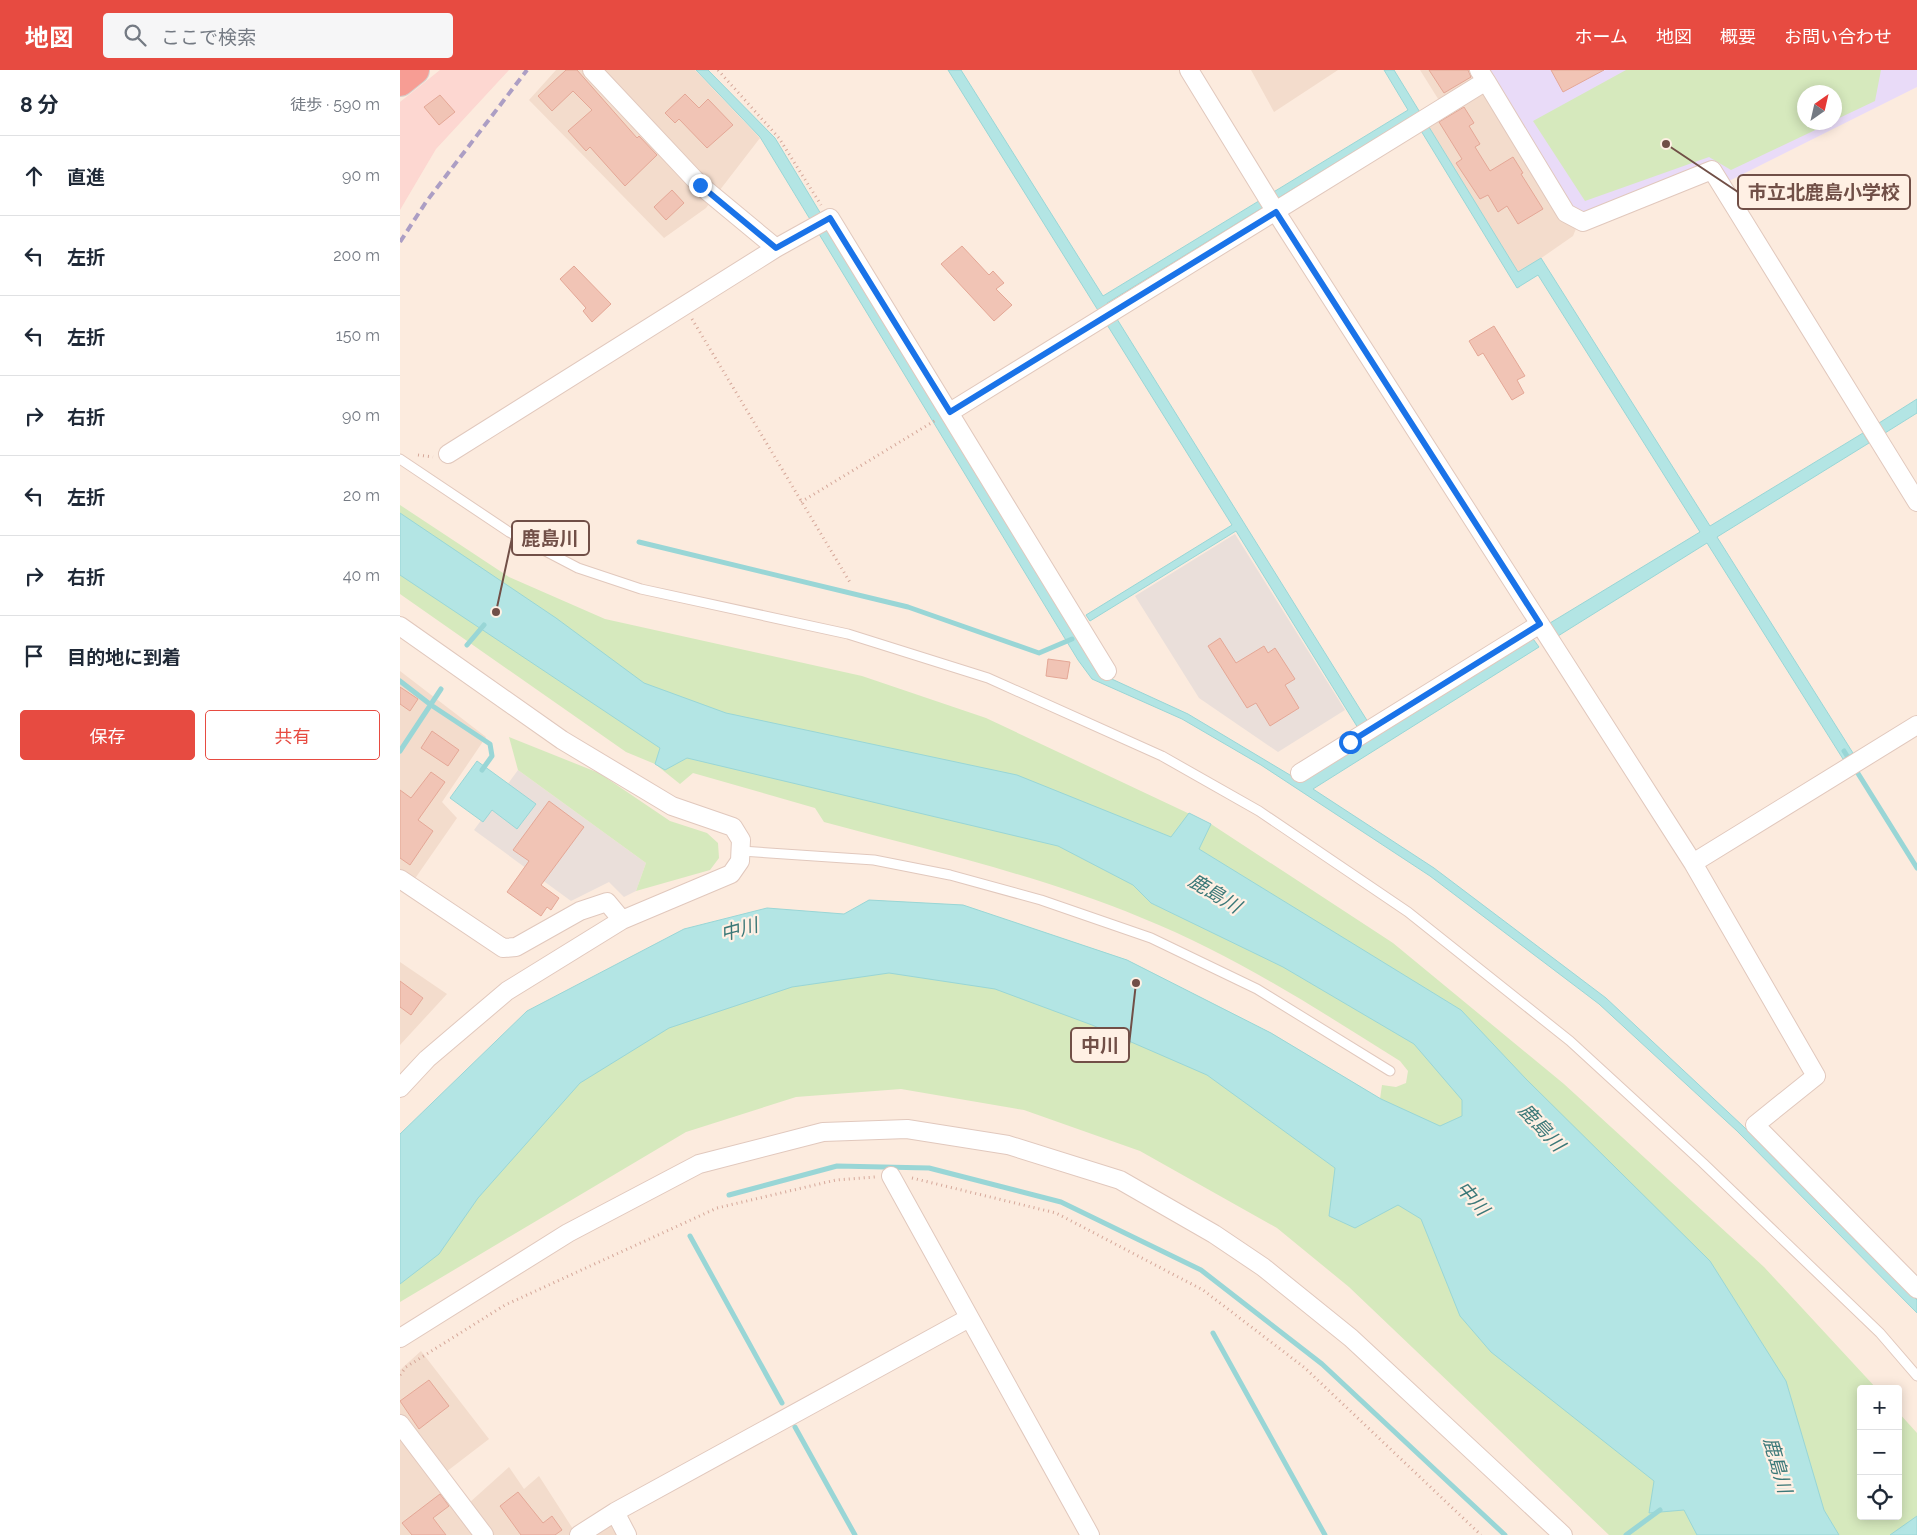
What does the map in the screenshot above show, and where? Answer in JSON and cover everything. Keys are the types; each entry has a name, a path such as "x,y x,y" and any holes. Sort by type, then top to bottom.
{"highway":[{"path":"400,82 415,70"}],"street":[{"path":"592,70 700,185 776,248"},
{"path":"1189,70 1276,212 1693,862 1816,1076 1755,1125 1917,1289"},
{"path":"950,412 1421,122 1482,76 1566,212 1583,222 1712,170 1917,502"},
{"path":"448,454 776,248 830,218 1107,671"},
{"path":"1300,773 1540,624"},
{"path":"400,626 562,740 672,806 733,827 742,840 740,861 731,874 622,920 507,991 426,1059 400,1088"},
{"path":"1693,862 1917,725"},
{"path":"400,879 503,948 516,948 580,910 607,902 622,920"},
{"path":"400,1338 568,1233 699,1164 823,1132 907,1129 1008,1145 1120,1180 1214,1234 1263,1268 1351,1338 1562,1535"},
{"path":"891,1176 1090,1535"},
{"path":"579,1535 615,1512 969,1318"},
{"path":"400,1424 484,1535"},
{"path":"615,1512 627,1535"}],"lane":[{"path":"400,459 509,532 578,568 641,588 848,634 988,678 1162,756 1258,811 1408,912 1570,1041 1703,1163 1880,1333 1917,1376"},
{"path":"741,851 874,860 950,875 1041,900 1151,938 1257,989 1334,1034 1390,1071"}],"path":[{"path":"718,70 778,138 830,218"},
{"path":"684,306 851,584"},
{"path":"801,502 929,424"},
{"path":"415,455 430,458 448,454"}],"shaded area":[{"path":"440,70 509,70 436,149 400,210 400,102"},
{"path":"556,70 695,70 760,138 706,208 664,238 529,100"},
{"path":"1251,70 1338,70 1274,112"},
{"path":"1420,70 1485,70 1580,219 1573,236 1527,268 1519,289 1416,119 1440,102"},
{"path":"1485,70 1917,70 1917,87 1842,124 1842,85 1797,85 1797,130 1831,130 1729,181 1712,166 1580,219 1569,210"},
{"path":"1235,534 1345,710 1278,752 1199,698 1135,596"},
{"path":"400,671 486,737 442,802 457,818 414,880 400,887"},
{"path":"518,770 646,863 636,891 624,897 609,882 571,901 474,830"},
{"path":"400,962 447,994 400,1045"},
{"path":"421,1351 489,1439 446,1472 469,1503 509,1467 524,1489 539,1476 573,1529 613,1504 631,1535 400,1535 400,1370"}],"green space":[{"path":"1626,70 1881,70 1875,101 1842,117 1842,85 1797,85 1797,130 1815,130 1731,170 1709,157 1585,201 1533,121"},
{"path":"400,505 509,577 605,619 862,676 986,718 1211,824 1393,943 1564,1084 1764,1267 1873,1385 1857,1385 1857,1520 1902,1520 1902,1416 1917,1433 1917,1535 1815,1535 1461,1019 1199,873 634,691 400,530"},
{"path":"400,557 664,733 1053,827 1444,1043 1503,1202 869,900 963,905 1127,960 1271,1033 1380,1099 1382,1085 1396,1087 1406,1083 1408,1071 1400,1061 1274,984 1176,933 1142,918 1064,889 1025,876 824,822 815,808 693,773 680,784 655,764 626,752 400,594"},
{"path":"509,737 599,773 670,821 707,833 718,843 719,858 710,870 636,891 646,863 518,770"},
{"path":"879,937 1383,1144 1727,1535 1609,1535 1349,1287 1277,1228 1140,1151 1024,1110 901,1089 796,1097 686,1132 400,1302 400,1183 595,1023"}],"water":[{"path":"696,70 708,70 775,138 1087,654 1103,675 1188,714 1300,781 1531,636 1539,647 1313,789 1434,868 1606,998 1744,1127 1917,1300 1917,1313 1737,1131 1599,1004 1430,876 1261,765 1182,719 1092,679 1078,660 760,137"},
{"path":"948,70 961,70 1103,296 1408,110 1384,70 1394,70 1518,272 1541,258 1710,526 1863,433 1869,443 1717,537 1853,753 1843,759 1707,543 1558,636 1550,623 1700,532 1538,275 1517,288 1412,116 1107,303 1368,722 1358,728 1236,531 1090,621 1086,615 1232,525"},
{"path":"1917,399 1917,413 1885,433 1879,423"},
{"path":"400,513 556,618 644,683 726,713 1017,775 1171,837 1189,813 1211,824 1199,849 1461,1010 1526,1079 1710,1261 1786,1381 1824,1510 1839,1535 1697,1535 1684,1510 1649,1513 1654,1481 1491,1352 1460,1316 1421,1219 1398,1205 1355,1228 1329,1216 1335,1168 1207,1075 1092,1025 995,989 889,973 792,987 669,1028 580,1083 478,1198 439,1254 400,1284 400,1134 527,1011 684,929 767,908 844,914 869,900 963,905 1127,960 1271,1033 1381,1099 1440,1126 1462,1116 1462,1100 1414,1044 1283,967 1151,903 1133,885 1058,846 687,758 665,770 655,764 660,748 400,575"},
{"path":"477,761 536,804 517,829 492,810 483,822 450,798"},
{"path":"1917,1516 1917,1535 1890,1535"}],"building":[{"path":"566,70 577,70 637,138 639,136 657,155 625,186 590,147 586,151 568,131 592,110 573,91 552,111 538,96"},
{"path":"1429,70 1468,70 1471,77 1444,93"},
{"path":"1551,70 1604,70 1563,92"},
{"path":"685,94 699,108 708,99 733,125 707,148 679,119 675,123 665,113"},
{"path":"440,95 455,112 439,125 424,107"},
{"path":"1464,107 1474,123 1469,126 1480,144 1475,147 1490,171 1513,157 1523,173 1521,174 1543,209 1518,224 1507,206 1498,212 1488,195 1480,199 1456,163 1462,159 1439,122"},
{"path":"672,190 684,203 666,220 654,207"},
{"path":"962,246 989,275 993,271 1004,283 996,289 1012,305 994,321 941,264"},
{"path":"574,266 611,304 592,322 583,311 586,308 560,279"},
{"path":"1494,326 1525,376 1517,380 1524,393 1512,400 1483,353 1478,356 1469,341"},
{"path":"1220,638 1236,663 1264,646 1268,653 1275,648 1295,679 1285,685 1299,708 1270,726 1256,703 1247,708 1208,646"},
{"path":"1048,659 1070,662 1067,679 1046,676"},
{"path":"400,687 418,699 410,711 400,704"},
{"path":"432,731 459,750 448,766 421,748"},
{"path":"431,772 445,782 418,820 433,831 410,865 400,858 400,790 411,798"},
{"path":"549,801 584,827 541,885 559,898 551,910 547,907 541,916 507,892 529,861 513,850"},
{"path":"400,981 423,998 411,1015 400,1007"},
{"path":"429,1380 449,1406 419,1429 400,1401"},
{"path":"518,1492 543,1523 552,1516 562,1530 555,1535 521,1535 500,1506"},
{"path":"440,1494 449,1506 433,1518 446,1535 412,1535 402,1523"}],"waterway":[{"path":"639,542 908,607 1039,653 1072,639"},
{"path":"467,645 484,625"},
{"path":"400,681 431,705 490,744 492,756 482,770"},
{"path":"400,751 441,689"},
{"path":"1844,751 1917,868"},
{"path":"729,1195 837,1166 929,1168 1061,1202 1201,1270 1322,1364 1505,1535"},
{"path":"690,1236 782,1403"},
{"path":"1213,1333 1325,1535"},
{"path":"795,1427 855,1535"},
{"path":"1626,1535 1660,1510"}],"railway":[{"path":"400,242 426,202 527,70"}],"place":[{"name":"市立北鹿島小学校","path":"1666,144"},
{"name":"鹿島川","path":"496,612"},
{"name":"中川","path":"1136,983"}],"route":[{"path":"700,185 776,248 830,218 950,412 1276,212 1540,624 1350,742"}]}
